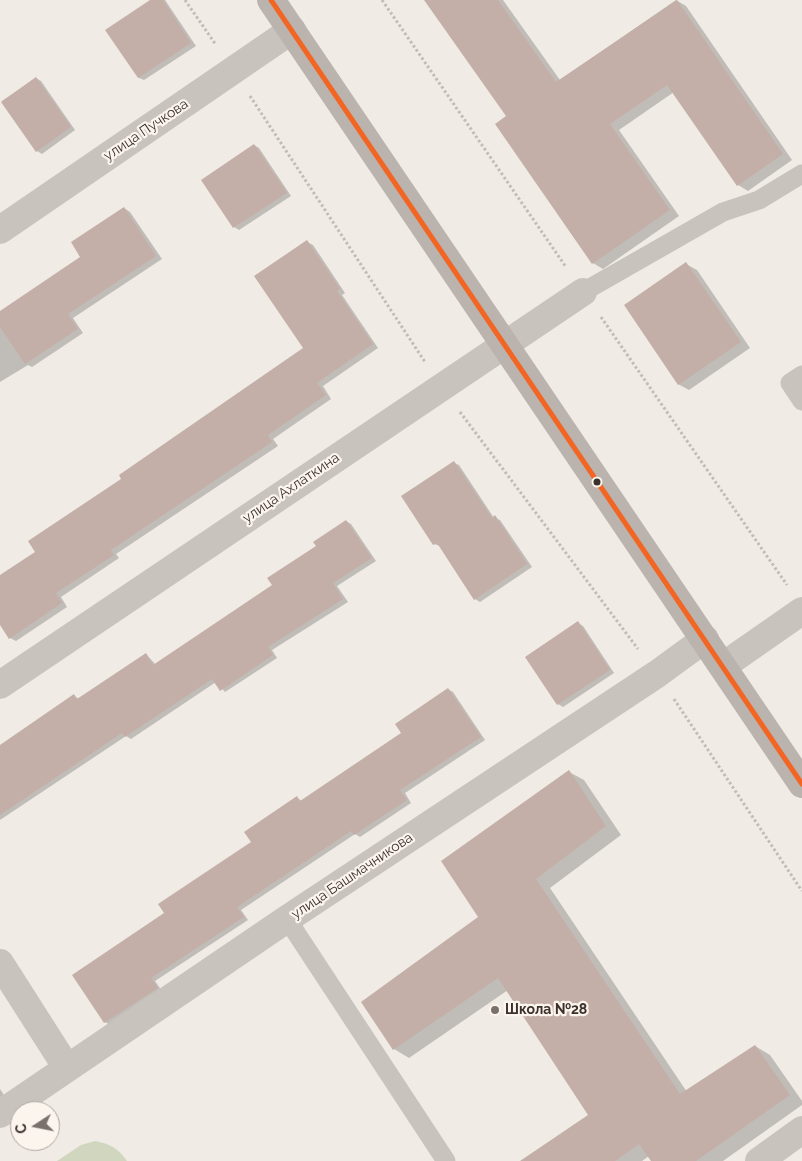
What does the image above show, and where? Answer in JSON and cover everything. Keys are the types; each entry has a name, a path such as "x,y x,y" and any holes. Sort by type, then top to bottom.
{"main road":[{"path":"271,0 802,784"}],"street":[{"name":"улица Пучкова","path":"0,230 292,30"},
{"name":"улица Ахлаткина","path":"0,685 583,292"},
{"path":"723,666 802,611"},
{"name":"улица Башмачникова","path":"0,1114 657,674 705,639"},
{"path":"0,963 67,1068"},
{"path":"759,1161 802,1130"}],"lane":[{"path":"583,292 723,212 759,200 802,174"},
{"path":"802,375 790,383 802,401"},
{"path":"287,920 446,1161"}],"path":[{"path":"185,0 441,387 657,674 802,891"}],"green space":[{"path":"95,1141 113,1147 127,1161 57,1161 81,1145"}],"building":[{"path":"150,0 163,0 191,43 138,78 105,30"},
{"path":"424,0 498,0 556,82 677,0 783,154 737,186 667,85 610,124 670,210 592,264 495,124 506,116"},
{"path":"36,77 71,127 36,152 1,102"},
{"path":"254,144 287,193 233,228 201,180"},
{"path":"124,207 156,256 68,314 78,329 25,364 0,327 0,311 80,257 71,242"},
{"path":"307,240 340,289 337,291 373,344 317,383 326,395 268,435 272,442 111,550 114,555 56,593 62,603 9,639 0,625 0,575 35,552 28,541 121,479 119,475 303,348 254,276"},
{"path":"686,262 741,342 678,385 624,305"},
{"path":"454,461 492,518 495,515 527,564 474,600 437,543 433,545 401,496"},
{"path":"346,520 372,558 333,583 343,599 268,647 273,655 220,691 212,679 125,737 122,733 0,815 0,745 74,694 77,699 146,653 153,665 272,585 267,578 316,546 313,542"},
{"path":"578,621 610,670 557,705 525,657"},
{"path":"448,688 481,737 400,790 407,800 354,835 351,831 237,907 244,917 151,978 158,988 104,1023 72,975 164,913 158,904 251,842 244,832 297,796 300,801 401,733 395,724"},
{"path":"569,770 606,826 536,879 680,1094 755,1045 790,1095 696,1161 651,1161 639,1144 615,1161 520,1161 588,1115 498,978 393,1050 361,1002 478,917 441,861"}],"transit line":[{"path":"271,0 802,784"}],"place":[{"name":"Школа №28","path":"495,1010"}]}
